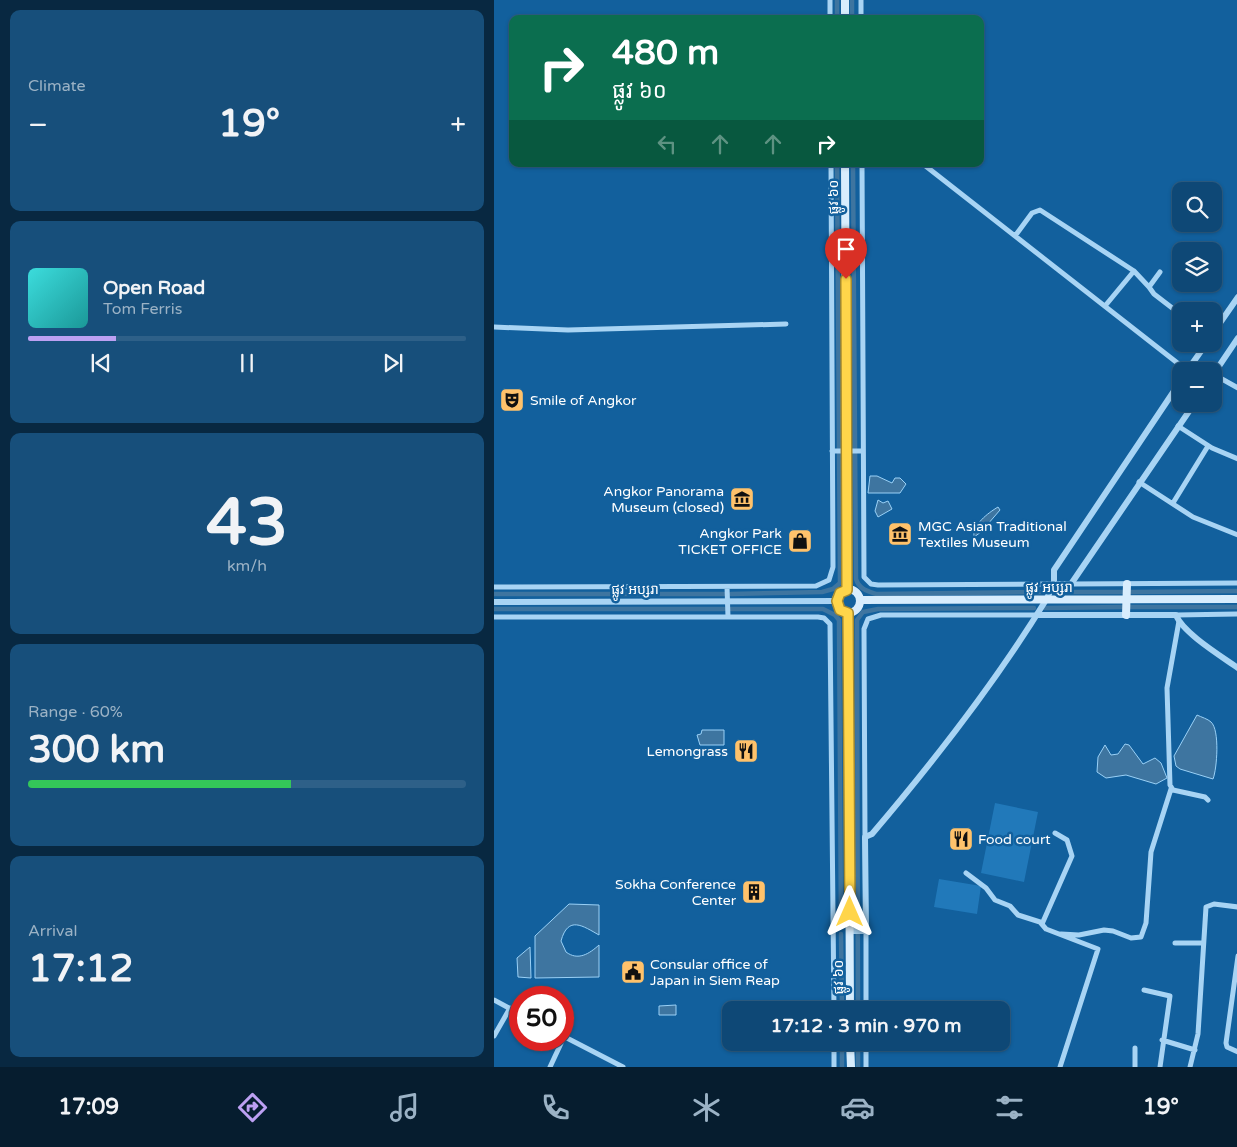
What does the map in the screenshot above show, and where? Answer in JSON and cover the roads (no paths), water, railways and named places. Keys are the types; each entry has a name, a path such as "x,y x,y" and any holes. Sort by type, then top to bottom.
{"main road":[{"path":"845,0 845,15"},
{"name":"ផ្លូវ ៦០","path":"845,167 847,590"},
{"path":"1126,615 1127,584"},
{"path":"847,590 855,592 860,600 856,610 848,613 840,610 837,601 840,593 847,590"},
{"name":"ផ្លូវ អប្សរា","path":"860,600 1237,599"},
{"name":"ផ្លូវ ៦០","path":"848,613 857,931 851,1001"},
{"path":"850,1051 850,1067"}],"street":[{"path":"830,0 830,15"},
{"path":"861,0 861,15"},
{"path":"494,586 816,586 829,580 833,567 834,451 831,167"},
{"path":"862,167 861,451 864,577 871,584 1237,583"},
{"path":"927,167 1176,362"},
{"path":"1015,236 1032,213 1040,210 1134,271 1154,294 1172,308"},
{"path":"1105,306 1134,271"},
{"path":"1149,287 1160,272"},
{"path":"1222,320 1237,297"},
{"path":"494,327 568,330 786,324"},
{"path":"1221,362 1237,338"},
{"path":"1222,379 1237,388"},
{"path":"865,837 872,834 932,764 1037,615 1054,584 1054,570 1172,394"},
{"path":"1071,584 1188,412"},
{"path":"1178,426 1208,446 1237,459"},
{"path":"1173,503 1208,446"},
{"path":"834,451 861,451"},
{"path":"1139,482 1193,517 1237,535"},
{"path":"728,587 728,617"},
{"name":"ផ្លូវ អប្សរា","path":"494,602 837,601"},
{"path":"865,1001 857,931 865,837 864,629 868,619 881,615 1126,615 1177,618 1237,614"},
{"path":"494,617 818,617 828,621 832,628 834,1001"},
{"path":"1177,618 1237,668"},
{"path":"1060,934 1079,935 1104,930 1113,931 1131,938 1142,937 1146,923 1151,852 1171,789 1167,688 1177,618"},
{"path":"1171,789 1205,797 1208,800"},
{"path":"1042,924 1072,856 1067,840 1055,833"},
{"path":"966,873 986,888 995,900 1010,906 1018,915 1042,924 1046,929 1098,949 1060,1067"},
{"path":"1190,1067 1195,1050 1201,990 1206,907 1214,904 1237,907"},
{"path":"1175,943 1203,943"},
{"path":"1237,956 1226,1043 1230,1049 1237,1052"},
{"path":"1144,990 1170,996 1162,1040 1160,1067"},
{"path":"494,1000 509,1008"},
{"path":"494,1036 509,1010"},
{"path":"1162,1040 1195,1050"},
{"path":"574,1041 622,1067"},
{"path":"1135,1048 1135,1067"},
{"path":"550,1067 557,1051"},
{"path":"834,1051 834,1067"},
{"path":"866,1051 866,1067"}],"waterway":[{"path":"837,0 837,15"},
{"path":"852,0 852,15"},
{"path":"731,594 822,592 833,589 840,583 837,167"},
{"path":"853,167 857,582 864,589 876,594 1046,592"},
{"path":"1131,592 1238,591"},
{"path":"1054,592 1123,592"},
{"path":"494,594 724,594"},
{"path":"1045,608 1123,607"},
{"path":"1130,607 1238,607"},
{"path":"858,1001 857,620 863,612 878,609 1034,608"},
{"path":"494,609 724,609"},
{"path":"731,609 823,609 835,615 839,620 841,927"},
{"path":"841,934 842,1001"},
{"path":"842,1051 842,1067"},
{"path":"858,1051 858,1067"}],"place":[{"name":"Smile of Angkor","path":"512,400"},
{"name":"Angkor Panorama Museum (closed)","path":"742,499"},
{"name":"MGC Asian Traditional Textiles Museum","path":"900,534"},
{"name":"Angkor Park TICKET OFFICE","path":"800,541"},
{"name":"Lemongrass","path":"746,751"},
{"name":"Food court","path":"961,839"},
{"name":"Sokha Conference Center","path":"754,892"},
{"name":"Consular office of Japan in Siem Reap","path":"633,972"}]}
